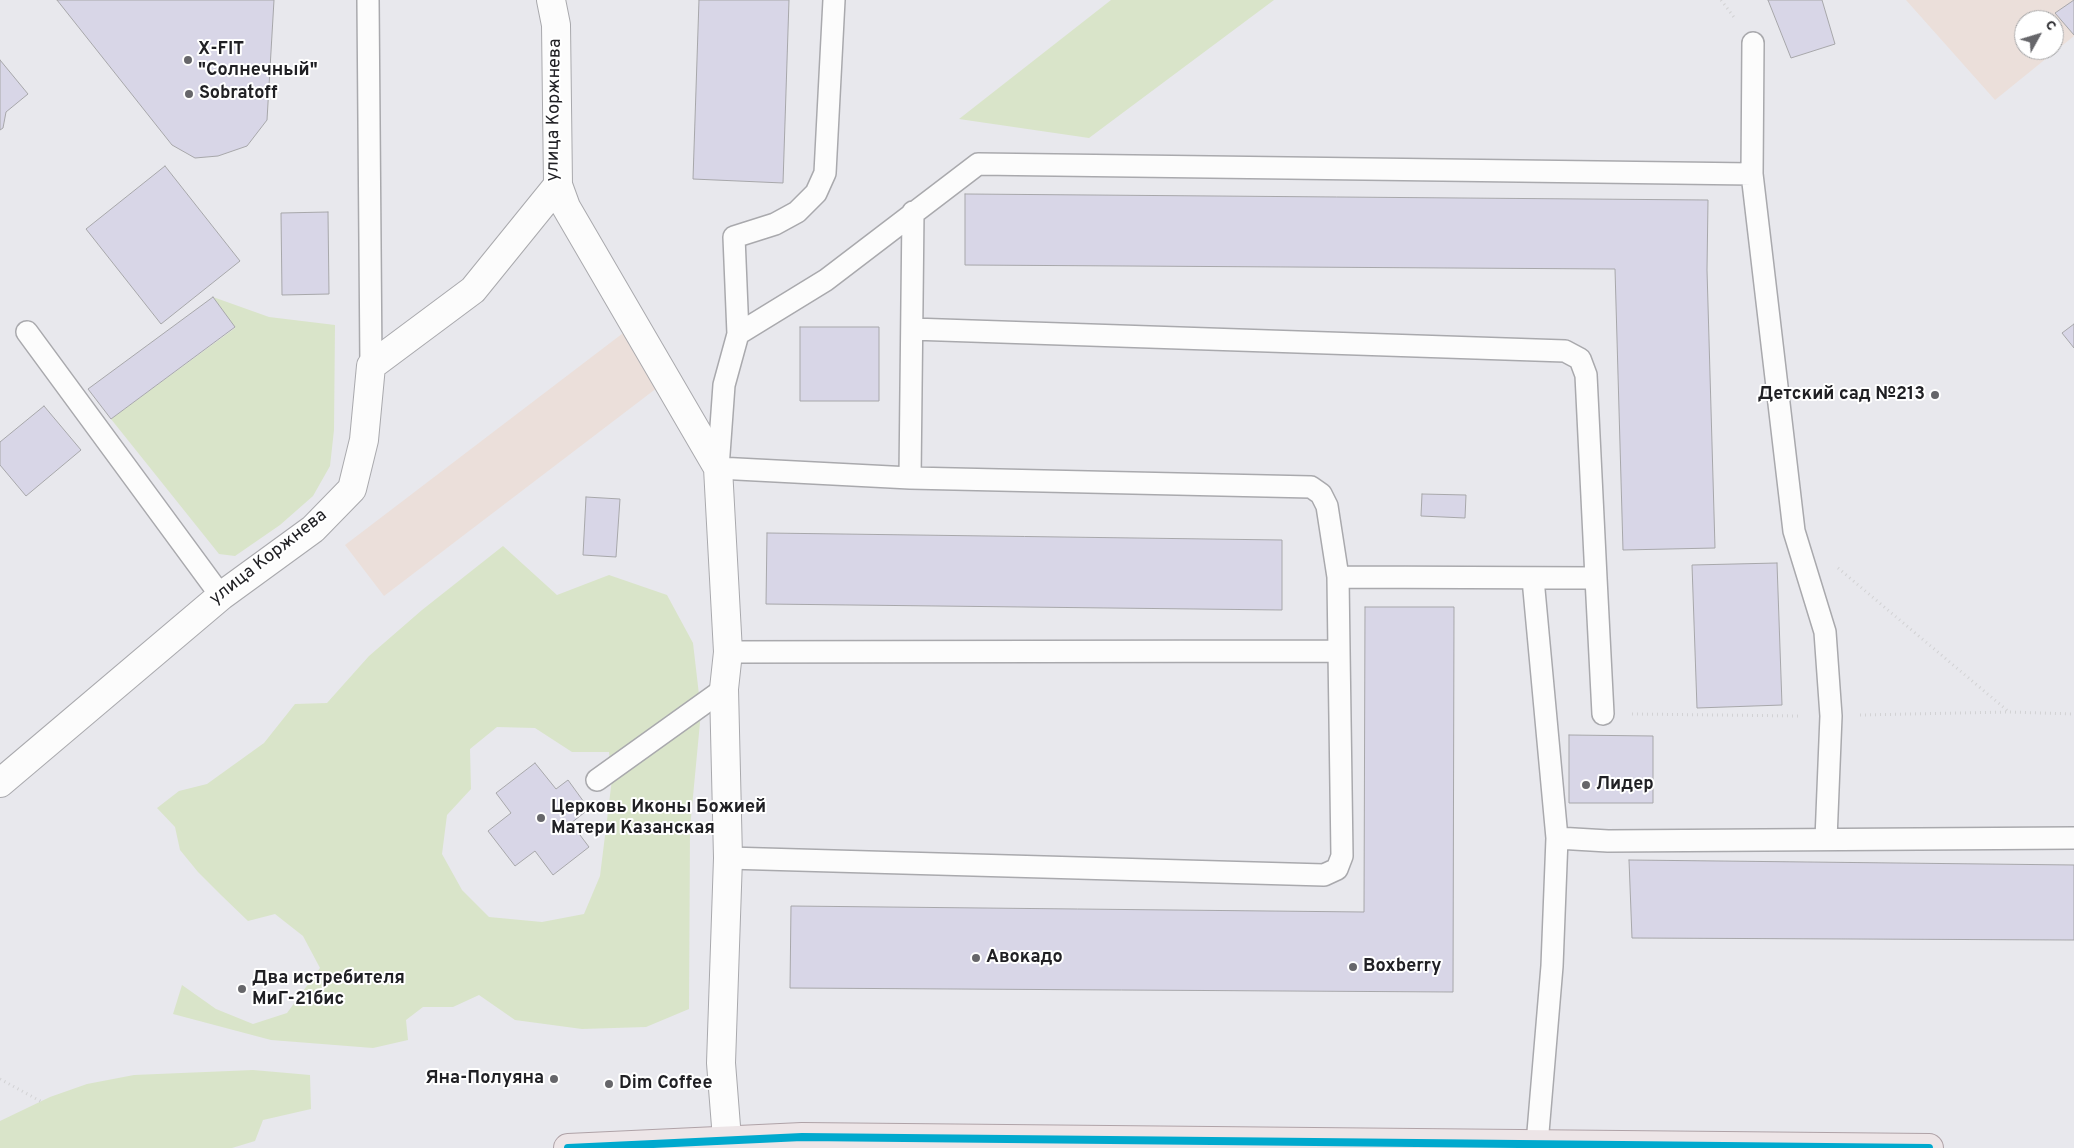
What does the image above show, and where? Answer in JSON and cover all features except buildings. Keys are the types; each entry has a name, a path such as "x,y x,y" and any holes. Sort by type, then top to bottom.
{"main road":[{"path":"772,1148 802,1137"},
{"path":"568,1148 728,1144 802,1137 1929,1148"}],"street":[{"name":"улица Коржнева","path":"0,782 220,596 313,529 352,489 364,440 371,366 474,290 558,185 556,25 551,0"},
{"path":"558,185 566,206 718,468 728,652 724,689 728,858 721,1063 728,1144"}],"lane":[{"path":"368,0 371,366"},
{"path":"728,858 1324,875 1337,869 1342,856 1338,577 1327,506 1321,494 1310,488 910,478 718,468 724,385 738,334 734,237 775,224 797,212 816,193 825,173 834,0"},
{"path":"1752,44 1752,174 1794,531 1825,632 1831,716 1826,839"},
{"path":"738,334 826,280 978,164 1752,174"},
{"path":"910,478 914,212"},
{"path":"912,329 1565,351 1580,359 1586,375 1603,714"},
{"path":"27,332 220,596"},
{"path":"1338,577 1596,578"},
{"path":"1532,579 1556,838 1552,966 1537,1144"},
{"path":"728,652 1339,651"},
{"path":"597,780 724,689"},
{"path":"1556,838 1608,841 2074,838"}],"path":[{"path":"1794,531 2009,712"},
{"path":"0,1079 42,1102"}],"shaded area":[{"path":"1906,0 2074,0 2074,36 2064,44 2064,10 2014,10 2014,60 2044,60 1995,100"},
{"path":"631,327 670,378 384,596 345,545"}],"green space":[{"path":"1111,0 1274,0 1089,138 959,119"},
{"path":"213,297 269,317 335,325 334,430 330,466 313,496 280,525 235,556 219,554 111,419 235,328"},
{"path":"503,546 557,595 609,575 667,595 693,643 701,712 690,828 689,1009 646,1027 582,1029 515,1020 479,995 453,1007 423,1007 406,1020 408,1040 373,1048 271,1040 173,1014 182,985 216,1009 253,1024 287,1013 320,968 303,936 275,914 248,921 221,895 198,872 180,850 175,827 157,808 179,791 207,784 264,743 295,704 327,703 369,656 422,610","holes":["497,727 535,728 572,752 609,752 612,779 600,876 584,914 542,922 489,917 462,890 442,854 447,815 471,789 470,749"]},
{"path":"253,1070 310,1075 311,1109 263,1120 255,1141 232,1148 0,1148 0,1121 50,1097 87,1084 134,1075"}],"transit line":[{"path":"568,1148 802,1137 1929,1148"}],"place":[{"name":"X-FIT \"Солнечный\"","path":"188,60"},
{"name":"Sobratoff","path":"189,94"},
{"name":"Детский сад №213","path":"1935,395"},
{"name":"Лидер","path":"1586,785"},
{"name":"Церковь Иконы Божией Матери Казанская","path":"541,818"},
{"name":"Авокадо","path":"976,958"},
{"name":"Boxberry","path":"1353,967"},
{"name":"Два истребителя МиГ-21бис","path":"242,989"},
{"name":"Яна-Полуяна","path":"554,1079"},
{"name":"Dim Coffee","path":"609,1084"}]}
